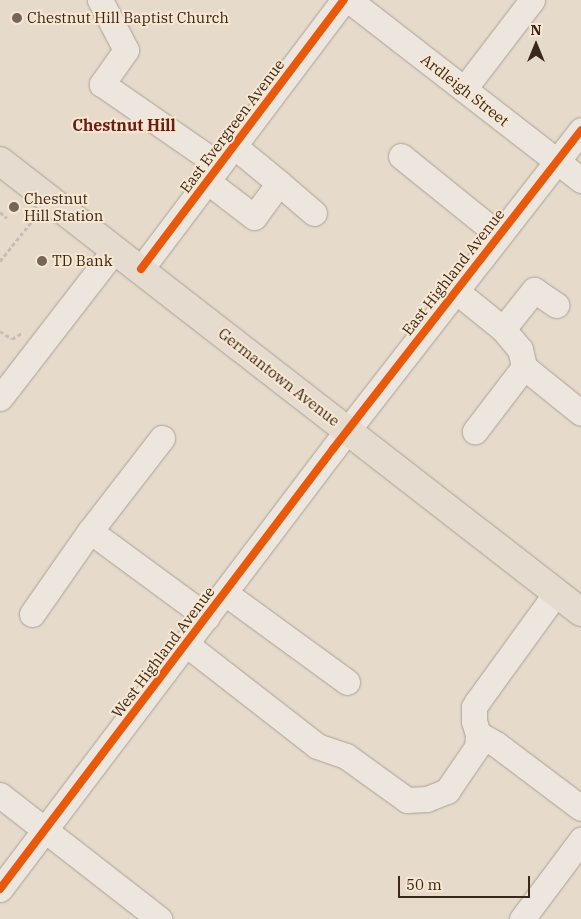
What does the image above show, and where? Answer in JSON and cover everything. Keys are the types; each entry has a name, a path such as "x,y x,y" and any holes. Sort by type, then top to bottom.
{"main road":[{"name":"Germantown Avenue","path":"0,161 581,612"}],"street":[{"path":"100,0 126,50 102,84 220,164 279,184 314,213"},
{"name":"East Evergreen Avenue","path":"141,269 344,0"},
{"name":"Ardleigh Street","path":"348,0 581,180"},
{"path":"464,88 532,0"},
{"name":"East Highland Avenue","path":"348,430 581,130"},
{"path":"401,156 499,235"},
{"path":"220,164 254,217 279,184"},
{"path":"0,398 115,249"},
{"path":"503,330 534,290 556,305"},
{"path":"456,291 503,330 520,349 524,367 581,413"},
{"path":"475,431 524,367"},
{"name":"West Highland Avenue","path":"2,883 45,830 348,430"},
{"path":"32,614 90,531 162,438"},
{"path":"90,531 207,617"},
{"path":"186,644 317,746 346,756 407,800 427,799 448,791 477,746 478,735 474,720 474,707 556,592"},
{"path":"224,594 347,682"},
{"path":"478,735 496,744 581,808"},
{"path":"0,795 159,919"},
{"path":"522,919 581,840"}],"path":[{"path":"0,212 7,218"},
{"path":"0,261 36,216"},
{"path":"0,331 12,339 27,330"}],"cycle path":[{"path":"141,269 344,0"},
{"path":"0,889 333,449 581,130"}],"place":[{"name":"Chestnut Hill Baptist Church","path":"17,18"},
{"name":"Chestnut Hill Station","path":"14,207"},
{"name":"TD Bank","path":"42,261"}],"district":[{"name":"Chestnut Hill","path":"124,125"}]}
